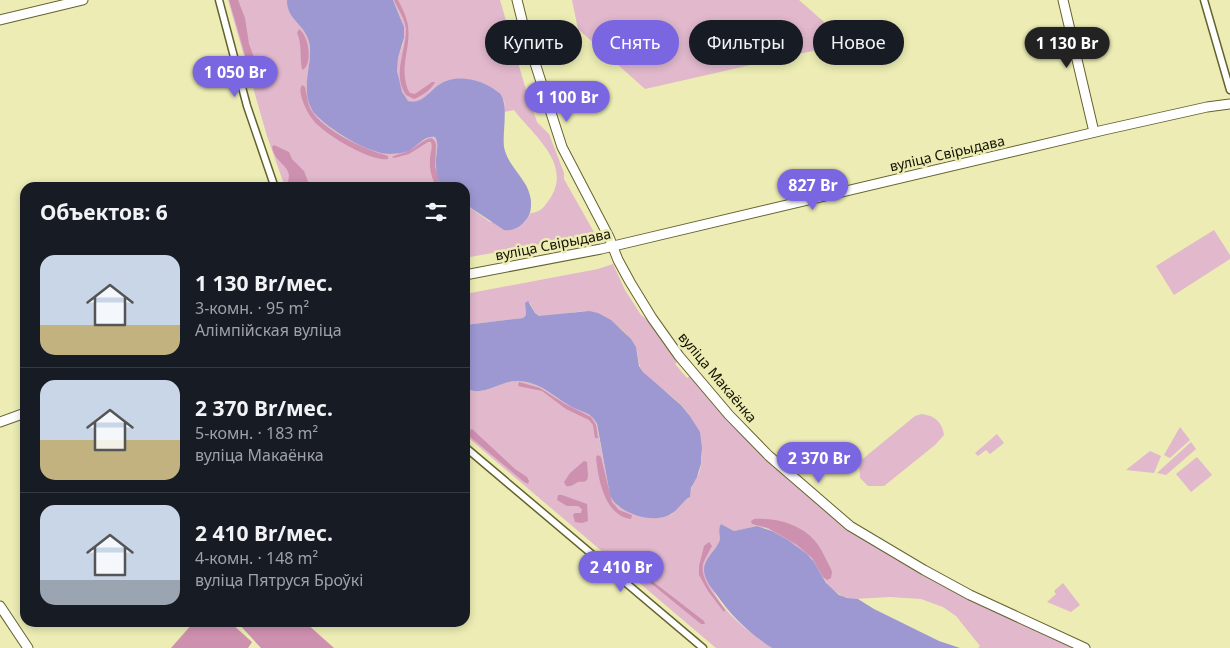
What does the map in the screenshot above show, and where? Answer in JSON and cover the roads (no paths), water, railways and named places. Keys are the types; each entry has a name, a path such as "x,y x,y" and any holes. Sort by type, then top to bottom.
{"street":[{"path":"0,20 83,0"},
{"path":"219,0 247,106 273,182"},
{"name":"вуліца Макаёнка","path":"517,0 525,32 562,147 614,246 618,260 630,282 652,318 679,356 707,390 769,456 850,526 970,595 1085,648"},
{"path":"1063,0 1094,132"},
{"path":"1204,0 1230,90"},
{"name":"вуліца Свірыдава","path":"470,274 614,246 1094,132 1207,107 1230,104"},
{"path":"0,422 20,415"},
{"path":"470,451 702,648"},
{"path":"0,606 28,648"}]}
